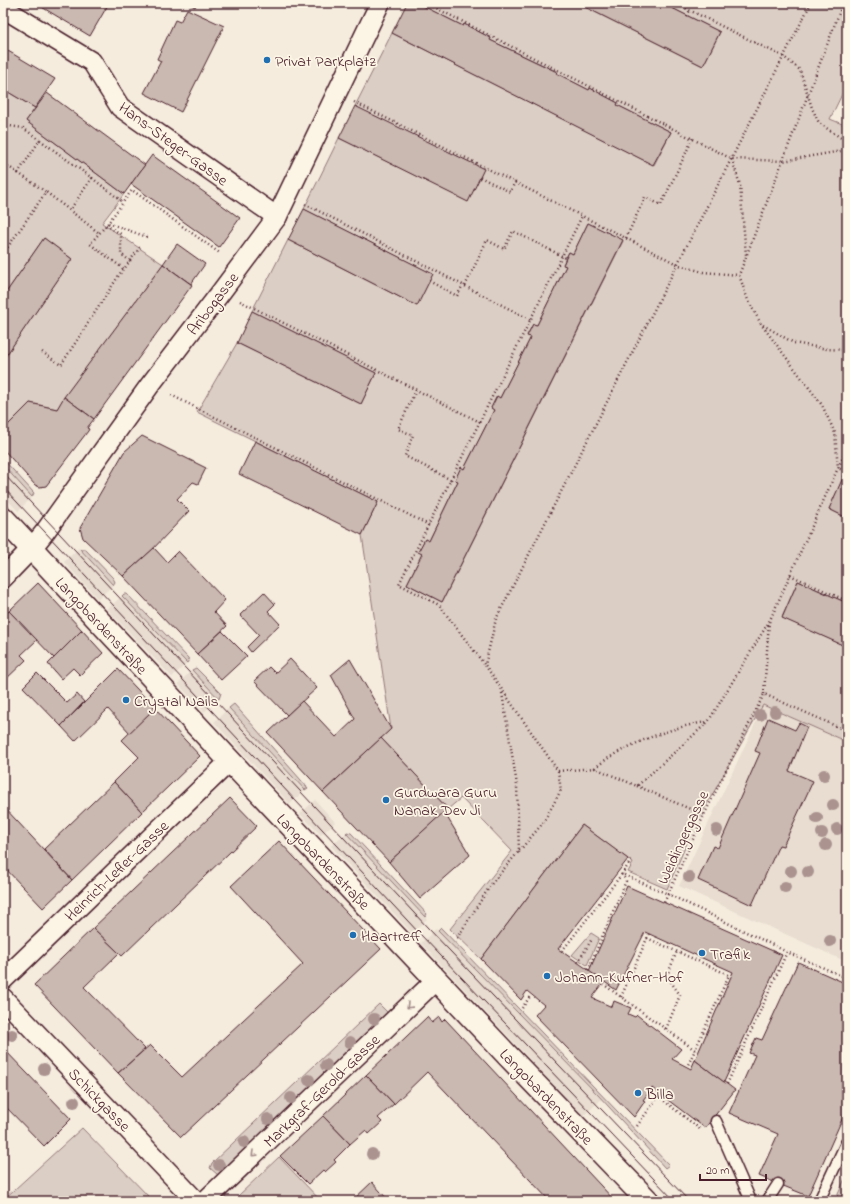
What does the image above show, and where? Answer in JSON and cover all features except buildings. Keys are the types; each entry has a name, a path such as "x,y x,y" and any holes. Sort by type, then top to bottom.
{"street":[{"name":"Aribogasse","path":"3,578 31,550 150,385 277,217 380,3"},
{"name":"Hans-Steger-Gasse","path":"3,8 92,62 120,107 277,217"},
{"name":"Langobardenstraße","path":"3,518 31,550 230,761 648,1201"},
{"name":"Heinrich-Lefler-Gasse","path":"3,980 230,761"},
{"name":"Markgraf-Gerold-Gasse","path":"205,1201 437,979"},
{"name":"Schickgasse","path":"3,998 196,1201"}],"lane":[{"path":"716,1121 751,1201"},
{"path":"819,1201 847,1141"},
{"path":"767,1201 778,1184"}],"path":[{"path":"426,3 511,48 572,77 732,159 783,161 847,150"},
{"path":"675,3 784,57 800,70 819,123 847,142"},
{"path":"485,665 496,619 679,265 811,3"},
{"path":"838,468 836,433 822,405 761,324 748,300 739,275 843,3"},
{"path":"687,16 690,10"},
{"path":"570,81 572,77"},
{"path":"353,101 389,121 515,182 679,265 703,272 739,275"},
{"path":"3,125 23,128 123,202"},
{"path":"626,238 645,197 660,204 693,138"},
{"path":"18,173 40,140"},
{"path":"732,159 740,186 746,256"},
{"path":"3,163 46,192 99,233"},
{"path":"480,177 510,192 515,182"},
{"path":"70,210 92,178"},
{"path":"141,246 124,269 90,244 132,190 222,254"},
{"path":"3,254 46,192"},
{"path":"302,203 531,320"},
{"path":"457,938 492,884 519,854 543,823 561,790 558,771 502,693 485,665 439,605 399,584 421,545 451,480 457,473 480,422 528,329 582,216"},
{"path":"338,226 340,222"},
{"path":"107,224 147,237"},
{"path":"107,224 121,234 121,254 130,261"},
{"path":"429,281 457,296 488,240 504,249 513,231 566,258"},
{"path":"397,256 399,252"},
{"path":"42,352 62,365 123,269"},
{"path":"239,301 284,326 480,422"},
{"path":"761,324 794,343 827,349 847,350"},
{"path":"416,390 398,429 413,435 405,456 451,480"},
{"path":"171,395 287,455 429,525"},
{"path":"637,786 708,722 770,620 847,448"},
{"path":"838,468 847,472"},
{"path":"790,575 847,601"},
{"path":"770,620 764,694 847,731"},
{"path":"502,693 517,785 519,854"},
{"name":"Weidingergasse","path":"764,694 704,815 668,894 786,952 847,978"},
{"path":"595,768 605,759 649,738 692,723 708,722"},
{"path":"558,771 595,768 704,815"},
{"path":"562,951 631,862"},
{"path":"622,874 668,894 664,902"},
{"path":"588,970 626,880 622,874"},
{"path":"621,997 649,934"},
{"path":"647,938 730,975 687,1067"},
{"path":"578,962 592,940"},
{"path":"666,1029 680,995 667,976 677,951"},
{"path":"727,1084 786,952"},
{"path":"603,984 694,1050"},
{"path":"764,993 768,994"},
{"path":"522,1008 531,995"},
{"path":"637,1126 659,1095 704,1132 716,1121"},
{"path":"464,1201 466,1199 468,1201"}],"shaded area":[{"path":"417,3 577,3 703,66 720,32 666,5 666,3 847,3 847,84 830,119 847,126 847,474 845,474 829,509 847,518 847,603 798,581 782,617 847,647 847,742 763,705 694,827 667,889 628,872 633,863 582,825 481,959 450,929 512,851 461,798 448,809 381,738 391,729 362,535 378,502 197,412 237,343 361,404 376,373 252,311 288,240 417,306 432,274 304,209 339,138 468,201 355,106 392,33 654,165 671,132 617,105 618,103 591,89 589,90 556,73 556,71 490,40 491,38 464,24 463,26","holes":["588,223 623,241 442,602 407,584 422,554 419,551 425,539 429,541 458,481 455,480 461,468 464,469 494,410 491,408 497,396 500,398 531,337 527,335 533,324 537,325 566,266 563,264 569,252 573,254"]},
{"path":"3,89 35,108 26,121 124,194 102,223 163,264 57,409 30,403 3,430 3,360 72,259 44,238 3,297"},
{"path":"3,459 34,493 32,497 3,465"},
{"path":"3,465 32,497 18,511 3,495"},
{"path":"79,548 113,585 98,599 64,562"},
{"path":"80,549 85,549 113,578 115,582 113,585"},
{"path":"127,594 188,658 189,660 187,663 122,596"},
{"path":"122,596 187,663 172,677 107,609"},
{"path":"196,668 221,693 219,699 192,670"},
{"path":"192,670 219,699 204,712 178,684"},
{"path":"234,704 308,788 305,790 229,708"},
{"path":"764,705 847,742 847,962 679,886"},
{"path":"229,708 305,790 290,804 214,722"},
{"path":"315,800 335,822 321,835 300,814"},
{"path":"346,833 427,919 412,933 331,846"},
{"path":"346,833 351,833 427,914 425,917"},
{"path":"441,928 669,1165 665,1168 598,1095 438,931"},
{"path":"436,929 602,1099 583,1116 421,943"},
{"path":"591,933 599,938 587,965 572,955"},
{"path":"379,1004 388,1013 218,1175 210,1168 212,1163"},
{"path":"82,1128 153,1201 3,1201 3,1200"},
{"path":"279,1157 321,1201 242,1201 238,1196"},
{"path":"847,1174 847,1201 835,1201"}],"tram line":[{"path":"3,473 428,928 689,1201"},
{"path":"3,487 420,934 675,1201"}],"place":[{"name":"Privat Parkplatz","path":"267,60"},
{"name":"Crystal Nails","path":"126,700"},
{"name":"Gurdwara Guru Nanak Dev Ji","path":"386,800"},
{"name":"Haartreff","path":"353,935"},
{"name":"Trafik","path":"702,953"},
{"name":"Johann-Kufner-Hof","path":"547,976"},
{"name":"Billa","path":"638,1093"}]}
